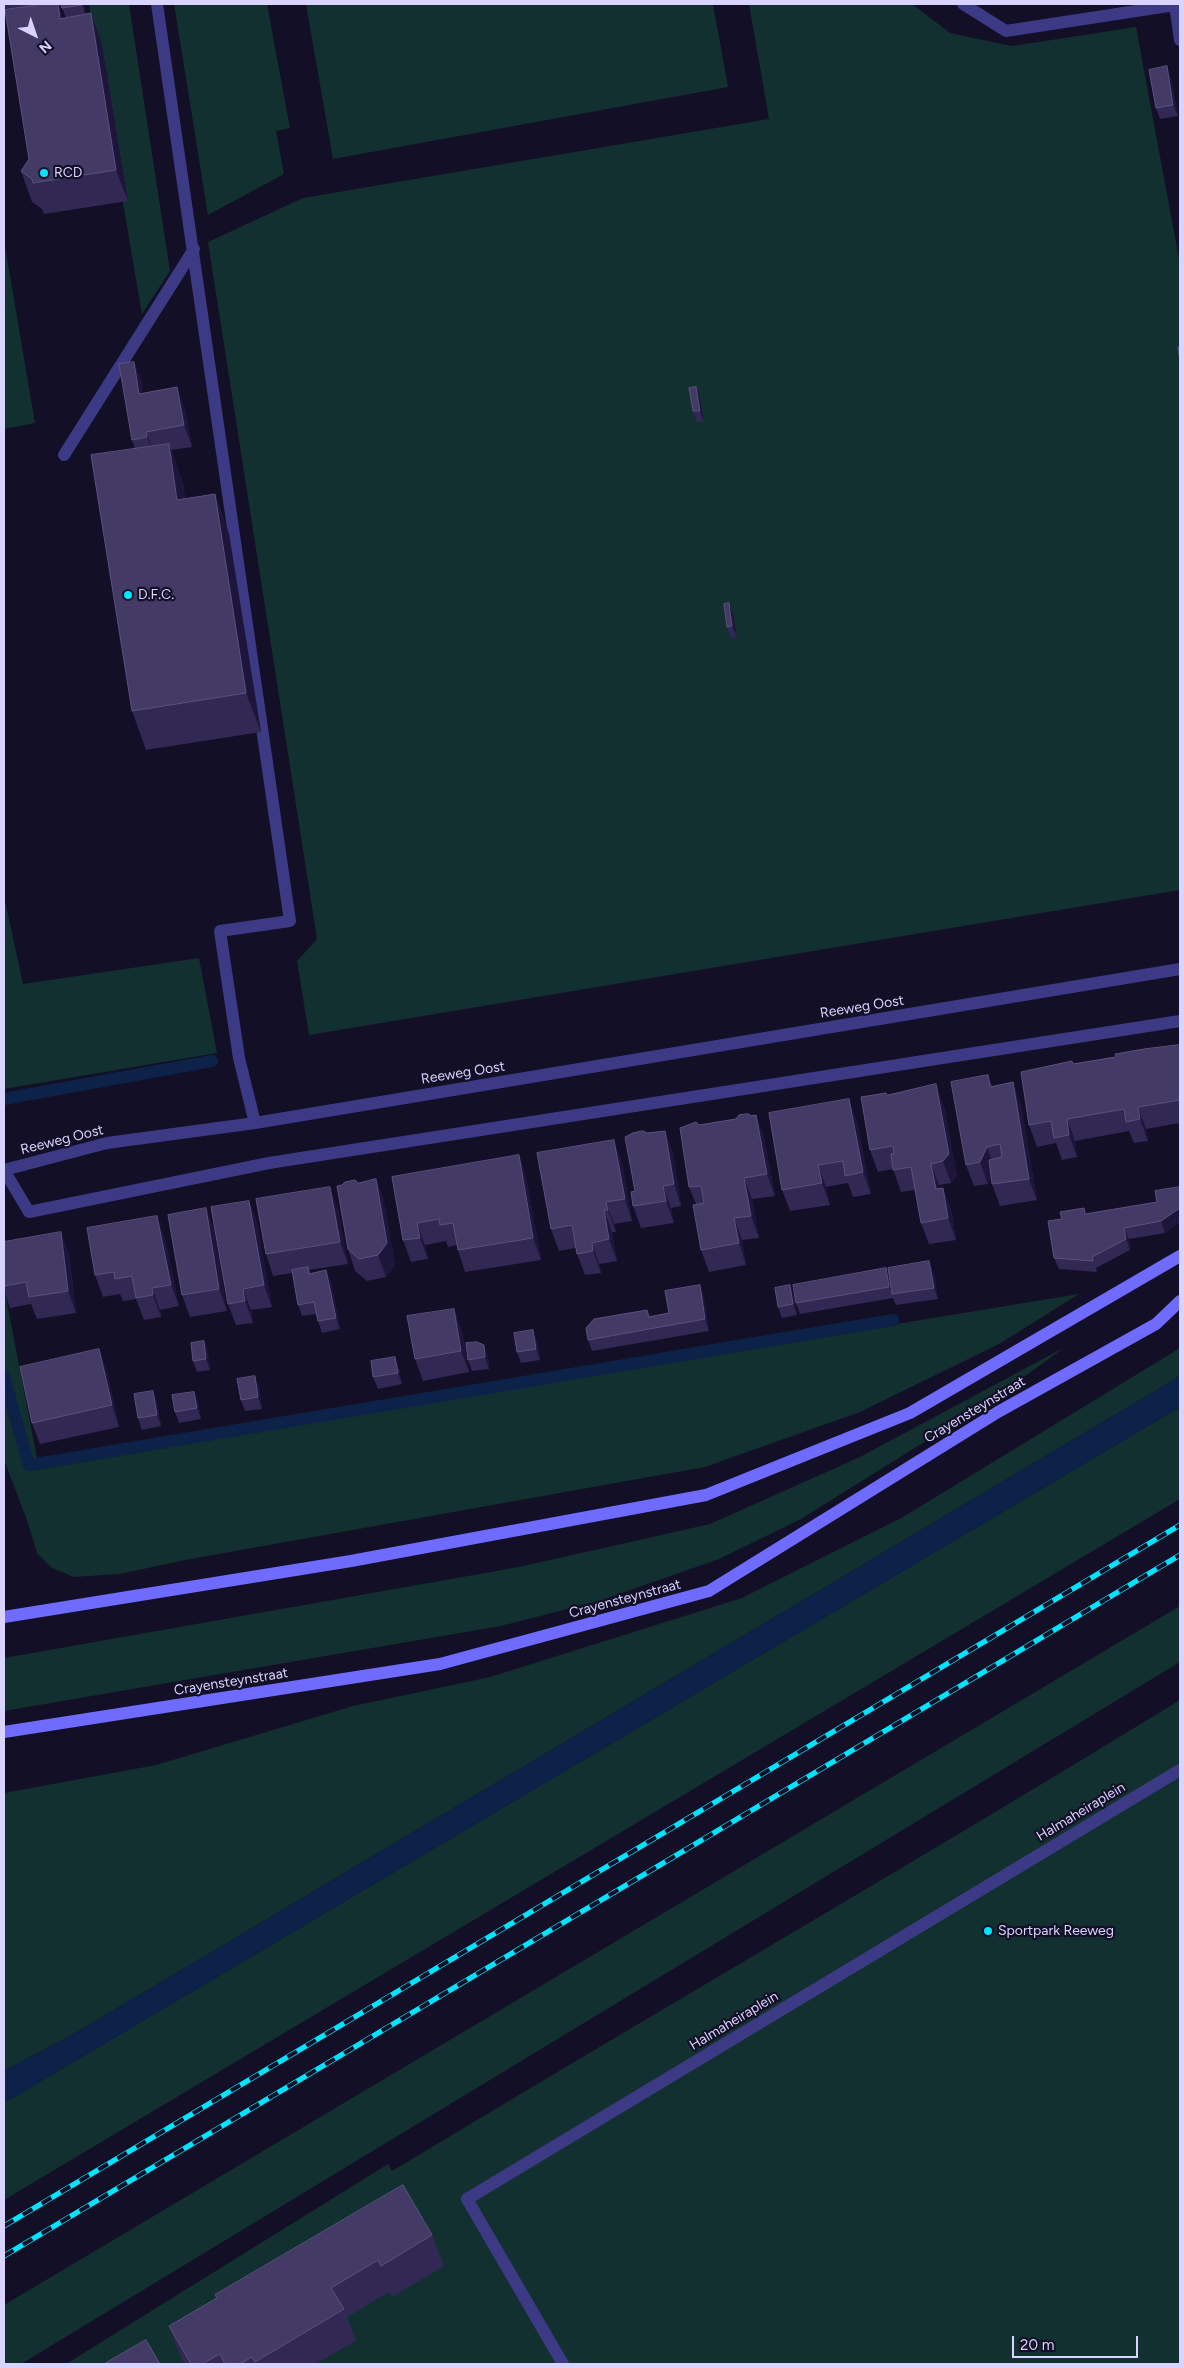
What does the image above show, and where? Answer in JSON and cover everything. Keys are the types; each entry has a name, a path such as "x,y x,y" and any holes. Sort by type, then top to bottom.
{"main road":[{"path":"4,1617 351,1561 706,1494 910,1413 1180,1256"},
{"name":"Crayensteynstraat","path":"4,1732 440,1664 709,1591 998,1412 1156,1324 1180,1301"}],"street":[{"path":"157,4 290,921 220,931 239,1058 255,1123"},
{"path":"963,4 1006,31 1175,5 1180,40"},
{"path":"64,456 194,249"},
{"name":"Reeweg Oost","path":"1180,969 255,1123 107,1143 4,1170 29,1212 269,1163 1180,1021"},
{"name":"Halmaheiraplein","path":"563,2364 467,2199 1180,1770"}],"green space":[{"path":"89,4 129,4 170,271 142,314"},
{"path":"174,4 267,4 290,128 276,131 284,174 208,215"},
{"path":"306,4 713,4 728,87 333,159"},
{"path":"749,4 912,4 950,33 1012,46 1136,27 1180,264 1180,890 309,1035 297,961 317,939 208,242 303,198 769,119"},
{"path":"4,240 35,423 4,429"},
{"path":"4,896 23,984 199,958 217,1053 4,1089"},
{"path":"4,1287 39,1469 141,1448 1079,1294 999,1344 860,1412 705,1467 185,1560 120,1574 74,1577 52,1568 37,1553 27,1520 4,1460"},
{"path":"1065,1347 998,1396 801,1519 719,1559 602,1600 501,1626 4,1711 4,1658 519,1567 710,1524 860,1457"},
{"path":"1180,1348 1180,1376 77,2032 4,2071 4,1793 156,1765 353,1706 490,1677 742,1598 903,1517"},
{"path":"1180,1407 1180,1499 4,2200 4,2103"},
{"path":"1180,1606 1180,1662 21,2364 4,2364 4,2305"},
{"name":"Sportpark Reeweg","path":"1180,1700 1180,2364 66,2364 388,2164 392,2171 984,1819"}],"water":[{"path":"1180,1376 1180,1407 4,2103 4,2071 77,2032"}],"building":[{"path":"44,4 58,4 60,19 91,13 116,170 33,183 32,179 21,171 29,159 5,10"},
{"path":"61,4 82,4 82,5 62,8"},
{"path":"1167,66 1173,105 1156,108 1149,70"},
{"path":"134,362 139,394 177,387 184,425 146,432 147,437 132,440 119,364"},
{"path":"696,387 700,411 693,411 689,388"},
{"path":"169,444 177,500 215,494 246,693 132,711 91,455"},
{"path":"729,603 732,626 727,627 724,604"},
{"path":"1180,1045 1180,1100 1138,1107 1140,1119 1126,1122 1124,1109 1067,1119 1069,1135 1054,1138 1051,1121 1029,1125 1021,1072 1072,1061 1073,1064 1116,1057 1115,1054"},
{"path":"988,1075 990,1087 1013,1082 1029,1179 992,1184 989,1160 1002,1157 1000,1144 987,1147 980,1162 966,1165 951,1082"},
{"path":"936,1084 949,1154 943,1161 931,1164 936,1189 943,1188 948,1218 921,1223 911,1167 893,1170 891,1154 894,1153 893,1146 870,1150 861,1097 886,1093 887,1095"},
{"path":"849,1099 863,1172 845,1176 843,1161 818,1165 822,1183 782,1190 769,1113"},
{"path":"749,1114 751,1116 756,1115 767,1174 744,1178 751,1216 734,1218 739,1243 701,1250 693,1205 704,1203 701,1186 689,1187 680,1128 696,1122 699,1125 736,1119 739,1115"},
{"path":"643,1131 647,1133 665,1131 674,1184 663,1186 666,1201 633,1206 631,1192 635,1191 625,1137"},
{"path":"614,1140 625,1199 606,1202 608,1210 604,1210 609,1239 592,1243 593,1251 577,1254 572,1225 551,1229 537,1153"},
{"path":"519,1155 533,1238 458,1250 453,1223 440,1225 439,1219 417,1223 420,1238 403,1240 392,1177"},
{"path":"376,1179 387,1243 378,1255 359,1259 348,1249 337,1186 355,1180 358,1183"},
{"path":"330,1187 340,1242 266,1254 256,1199"},
{"path":"1180,1187 1180,1208 1161,1221 1124,1228 1126,1239 1092,1257 1093,1261 1054,1258 1048,1221 1062,1219 1060,1212 1084,1208 1085,1214 1157,1202 1155,1191"},
{"path":"249,1201 264,1285 243,1289 245,1301 228,1304 211,1207"},
{"path":"206,1208 219,1289 182,1295 168,1215"},
{"path":"157,1216 171,1285 152,1288 153,1295 136,1298 132,1276 115,1279 114,1272 95,1275 87,1228"},
{"path":"61,1232 68,1291 29,1297 26,1282 4,1286 4,1242"},
{"path":"929,1261 934,1288 892,1294 888,1268"},
{"path":"308,1267 309,1274 326,1270 336,1318 318,1321 314,1302 298,1305 292,1270"},
{"path":"886,1268 889,1287 796,1303 793,1285"},
{"path":"700,1285 705,1319 588,1340 586,1328 594,1319 647,1310 649,1317 669,1313 665,1291"},
{"path":"790,1285 793,1304 778,1307 775,1288"},
{"path":"454,1309 461,1351 415,1359 407,1316"},
{"path":"533,1330 536,1349 517,1352 514,1333"},
{"path":"204,1341 206,1359 193,1361 191,1343"},
{"path":"477,1342 484,1345 485,1357 468,1360 466,1343"},
{"path":"99,1349 112,1405 32,1423 20,1367"},
{"path":"395,1357 398,1373 373,1377 371,1361"},
{"path":"255,1376 258,1397 241,1400 237,1379"},
{"path":"153,1391 157,1415 138,1418 134,1394"},
{"path":"194,1392 197,1408 175,1412 172,1395"},
{"path":"403,2185 432,2235 381,2266 378,2260 331,2288 344,2309 255,2362 252,2357 240,2364 225,2364 220,2354 202,2364 191,2364 169,2326 217,2298 215,2295"},
{"path":"146,2340 160,2364 104,2364"}],"waterway":[{"path":"4,1099 212,1061"},
{"path":"4,1377 29,1465 893,1320"}],"railway":[{"path":"4,2226 1180,1525"},
{"path":"4,2256 1180,1555"}],"place":[{"name":"RCD","path":"44,173"},
{"name":"D.F.C.","path":"128,595"},
{"name":"Sportpark Reeweg","path":"988,1931"}]}
